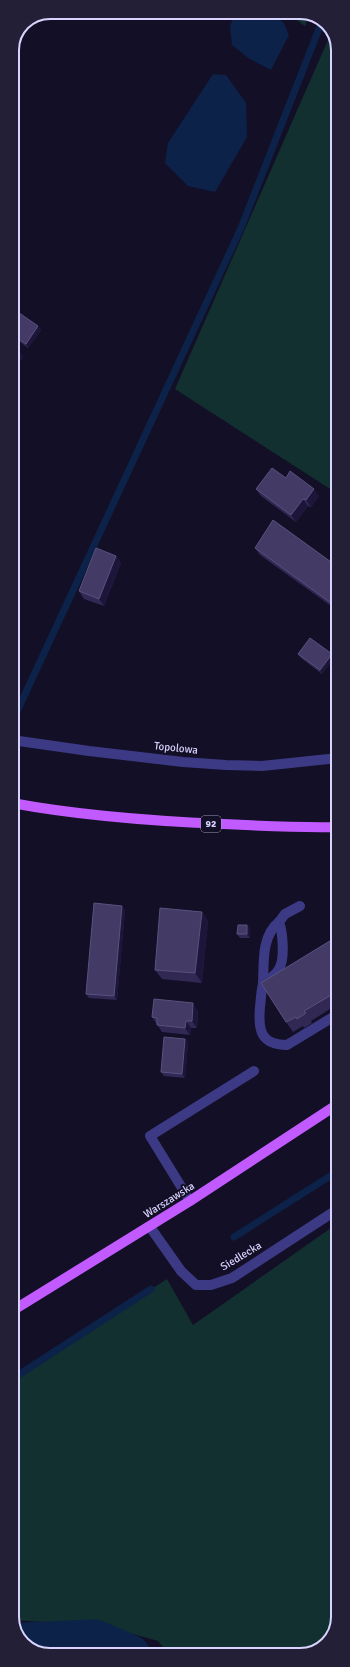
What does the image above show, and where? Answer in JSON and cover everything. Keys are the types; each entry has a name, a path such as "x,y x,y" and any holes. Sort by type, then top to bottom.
{"main road":[{"name":"92","path":"19,804 107,816 166,822 308,828 331,827"},
{"name":"92","path":"308,828 331,832"},
{"name":"Warszawska","path":"19,1308 150,1227 331,1109"}],"street":[{"name":"Topolowa","path":"19,741 113,754 226,765 262,766 331,759"},
{"path":"300,906 286,914 272,928 268,935 259,1029 268,1041 287,1045 331,1018"},
{"path":"263,984 279,970 283,937 279,922"},
{"path":"190,1201 150,1136 254,1071"},
{"name":"Siedlecka","path":"150,1227 181,1271 196,1285 211,1285 232,1278 331,1214"}],"green space":[{"path":"295,19 308,20 305,26"},
{"path":"329,38 331,46 331,489 175,389"},
{"path":"331,1228 331,1617 329,1629 319,1642 304,1648 164,1648 158,1641 104,1626 19,1620 19,1374 167,1279 193,1325"}],"water":[{"path":"233,19 279,19 284,23 289,35 271,70 248,58 232,45 230,26"},
{"path":"213,74 226,75 246,103 247,137 215,192 188,186 165,163 168,143"}],"building":[{"path":"19,313 38,326 26,344 19,339"},
{"path":"272,468 286,478 290,471 314,489 306,500 303,499 291,515 256,489"},
{"path":"273,520 331,562 331,603 255,548"},
{"path":"96,548 116,556 99,599 79,591"},
{"path":"310,638 331,653 331,655 320,670 298,654"},
{"path":"94,903 122,906 114,996 86,994"},
{"path":"160,908 202,912 195,973 155,970"},
{"path":"238,925 247,925 247,934 237,934"},
{"path":"331,940 331,995 304,1011 306,1013 297,1019 296,1017 286,1022 261,983"},
{"path":"154,999 193,1003 192,1021 186,1021 185,1028 157,1025 157,1018 152,1017"},
{"path":"164,1037 185,1039 182,1074 161,1072"}],"waterway":[{"path":"19,707 241,228 320,27"},
{"path":"234,1237 331,1175"},
{"path":"19,1374 151,1289"},
{"path":"33,1643 95,1640 114,1648"}]}
